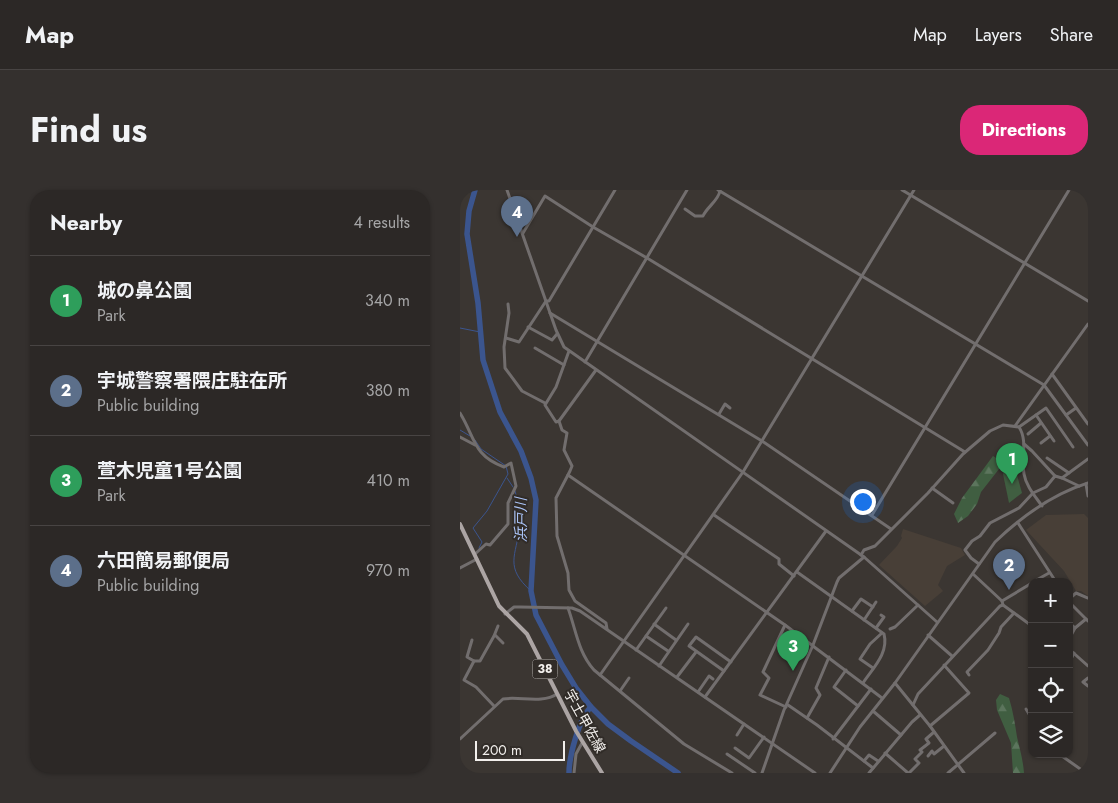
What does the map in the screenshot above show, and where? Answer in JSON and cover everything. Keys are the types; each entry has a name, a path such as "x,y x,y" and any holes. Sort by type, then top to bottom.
{"main road":[{"name":"宇土甲佐線","path":"460,524 496,599 506,614 527,634 581,741 602,773"}],"street":[{"path":"460,194 462,190"},
{"path":"508,190 557,333 564,347 826,532 863,556 937,622"},
{"path":"506,338 519,342 528,326 546,301 548,301 615,190"},
{"path":"585,362 687,190"},
{"path":"902,190 1088,302"},
{"path":"600,675 743,472 914,190"},
{"path":"872,515 1069,190"},
{"path":"685,209 695,216 703,216 708,207 719,197 719,191"},
{"path":"719,191 1044,385 1088,445"},
{"path":"523,233 545,196 965,452"},
{"path":"508,304 509,313 504,347 505,368 522,391 545,403"},
{"path":"550,312 762,441 891,529"},
{"path":"1017,426 1088,324"},
{"path":"528,326 552,340 557,333"},
{"path":"535,348 564,365"},
{"path":"559,421 556,422 546,408 545,403 554,389 569,351"},
{"path":"559,421 596,370"},
{"path":"1052,374 1088,424"},
{"path":"718,414 725,404 730,408"},
{"path":"762,773 839,578 863,556 864,550 875,546 965,452 990,431 1004,425 1017,426 1046,408 1073,447"},
{"path":"1066,415 1076,408"},
{"path":"460,413 475,446"},
{"path":"1036,415 1054,441"},
{"path":"559,421 562,430 566,434 564,450 572,466 557,493 557,536 568,573 570,590 575,601 606,623 607,629"},
{"path":"1028,434 1041,423"},
{"path":"1017,426 1022,434 1024,444 1024,474 1029,488 1042,506"},
{"path":"460,436 499,466 504,467 511,464 516,486 508,504 508,524 490,545 486,544 475,554"},
{"path":"1041,443 1050,436"},
{"path":"1024,444 1055,476 1079,486"},
{"path":"1047,458 1069,472"},
{"path":"1062,478 1088,459"},
{"path":"1051,471 1056,464"},
{"path":"568,475 785,625 882,698"},
{"path":"979,564 965,550 972,541 980,536 990,523 1019,508 1033,493 1046,487 1055,476"},
{"path":"830,773 846,748 995,542 1018,523 1061,493 1087,484 1088,496"},
{"path":"932,488 953,503"},
{"path":"714,515 779,559 779,564 794,576"},
{"path":"1018,523 1053,578"},
{"path":"705,697 826,532"},
{"path":"460,568 478,559"},
{"path":"797,572 884,634 885,650 863,682"},
{"path":"1041,578 1050,573"},
{"path":"973,574 1014,613 1028,623"},
{"path":"913,705 918,694 1000,606 1028,586"},
{"path":"1073,596 1076,593 1088,598"},
{"path":"852,612 861,599 872,607"},
{"path":"864,620 876,602"},
{"path":"1073,604 1087,620 1075,628 1073,632"},
{"path":"890,629 895,627 918,605"},
{"path":"506,614 514,607 566,608 580,611 815,773"},
{"path":"566,608 580,648 586,659 600,675 684,744 732,773"},
{"path":"636,650 666,608"},
{"path":"969,675 967,672 988,650 1001,627 1014,613"},
{"path":"876,628 884,616 881,615"},
{"path":"654,624 676,640"},
{"path":"659,666 688,624"},
{"path":"785,625 763,672 769,678 760,695 787,706 807,718 873,768"},
{"path":"472,640 466,657 474,661 480,661 498,626"},
{"path":"873,668 860,659 870,644 882,633"},
{"path":"495,635 502,642"},
{"path":"928,635 952,656"},
{"path":"646,636 668,651"},
{"path":"724,671 689,646 696,637 731,662"},
{"path":"676,677 696,652"},
{"path":"1074,653 1088,666"},
{"path":"807,718 820,695 816,688 829,658"},
{"path":"474,661 464,680 476,687 494,706"},
{"path":"930,726 969,693 944,665"},
{"path":"846,670 834,687 858,706"},
{"path":"698,692 709,676 713,679"},
{"path":"620,691 629,678"},
{"path":"1088,678 1083,682 1088,686"},
{"path":"894,683 930,726 964,773"},
{"path":"833,739 871,689"},
{"path":"460,739 505,698 544,698 557,694"},
{"path":"1026,709 1028,713"},
{"path":"873,711 901,735"},
{"path":"868,773 920,715"},
{"path":"737,735 744,724"},
{"path":"885,753 909,773 919,763 916,759 922,752 920,750 929,743 926,739 934,732"},
{"path":"948,773 995,733"},
{"path":"735,748 751,759 764,738"},
{"path":"574,773 576,754 581,741"},
{"path":"928,756 932,751 934,754 944,746"},
{"path":"727,754 755,773"},
{"path":"864,761 870,755 878,762"},
{"path":"1065,758 1086,773"}],"shaded area":[{"path":"1084,514 1088,518 1088,596 1081,591 1076,591 1073,586 1073,578 1068,578 1026,530 1046,515"},
{"path":"903,529 961,548 965,555 947,566 938,585 943,591 925,606 879,565 897,546 902,538"}],"green space":[{"path":"993,456 1001,461 999,469 981,492 977,504 968,516 958,523 954,514 962,498"},
{"path":"1012,457 1022,493 1009,503 1003,474"},
{"path":"1000,694 1009,698 1024,773 1013,773 1011,743 997,710 996,700"}],"waterway":[{"name":"浜戸川","path":"475,190 469,211 467,234 478,303 483,360 500,412 521,451 531,478 536,500 531,591 536,615 562,665 576,688 591,707 608,724 678,773"},
{"path":"460,328 480,332"},
{"path":"460,430 470,436"},
{"path":"475,440 481,449 506,466 508,474 487,511 473,528 482,542 479,548"},
{"path":"507,478 513,487"},
{"path":"515,491 520,522 514,561 515,568 517,575 531,591"},
{"path":"569,773 576,738 582,720 591,707"}],"place":[{"name":"六田簡易郵便局","path":"517,237"},
{"name":"城の鼻公園","path":"1012,484"},
{"name":"宇城警察署隈庄駐在所","path":"1009,590"},
{"name":"萱木児童１号公園","path":"793,671"}]}
